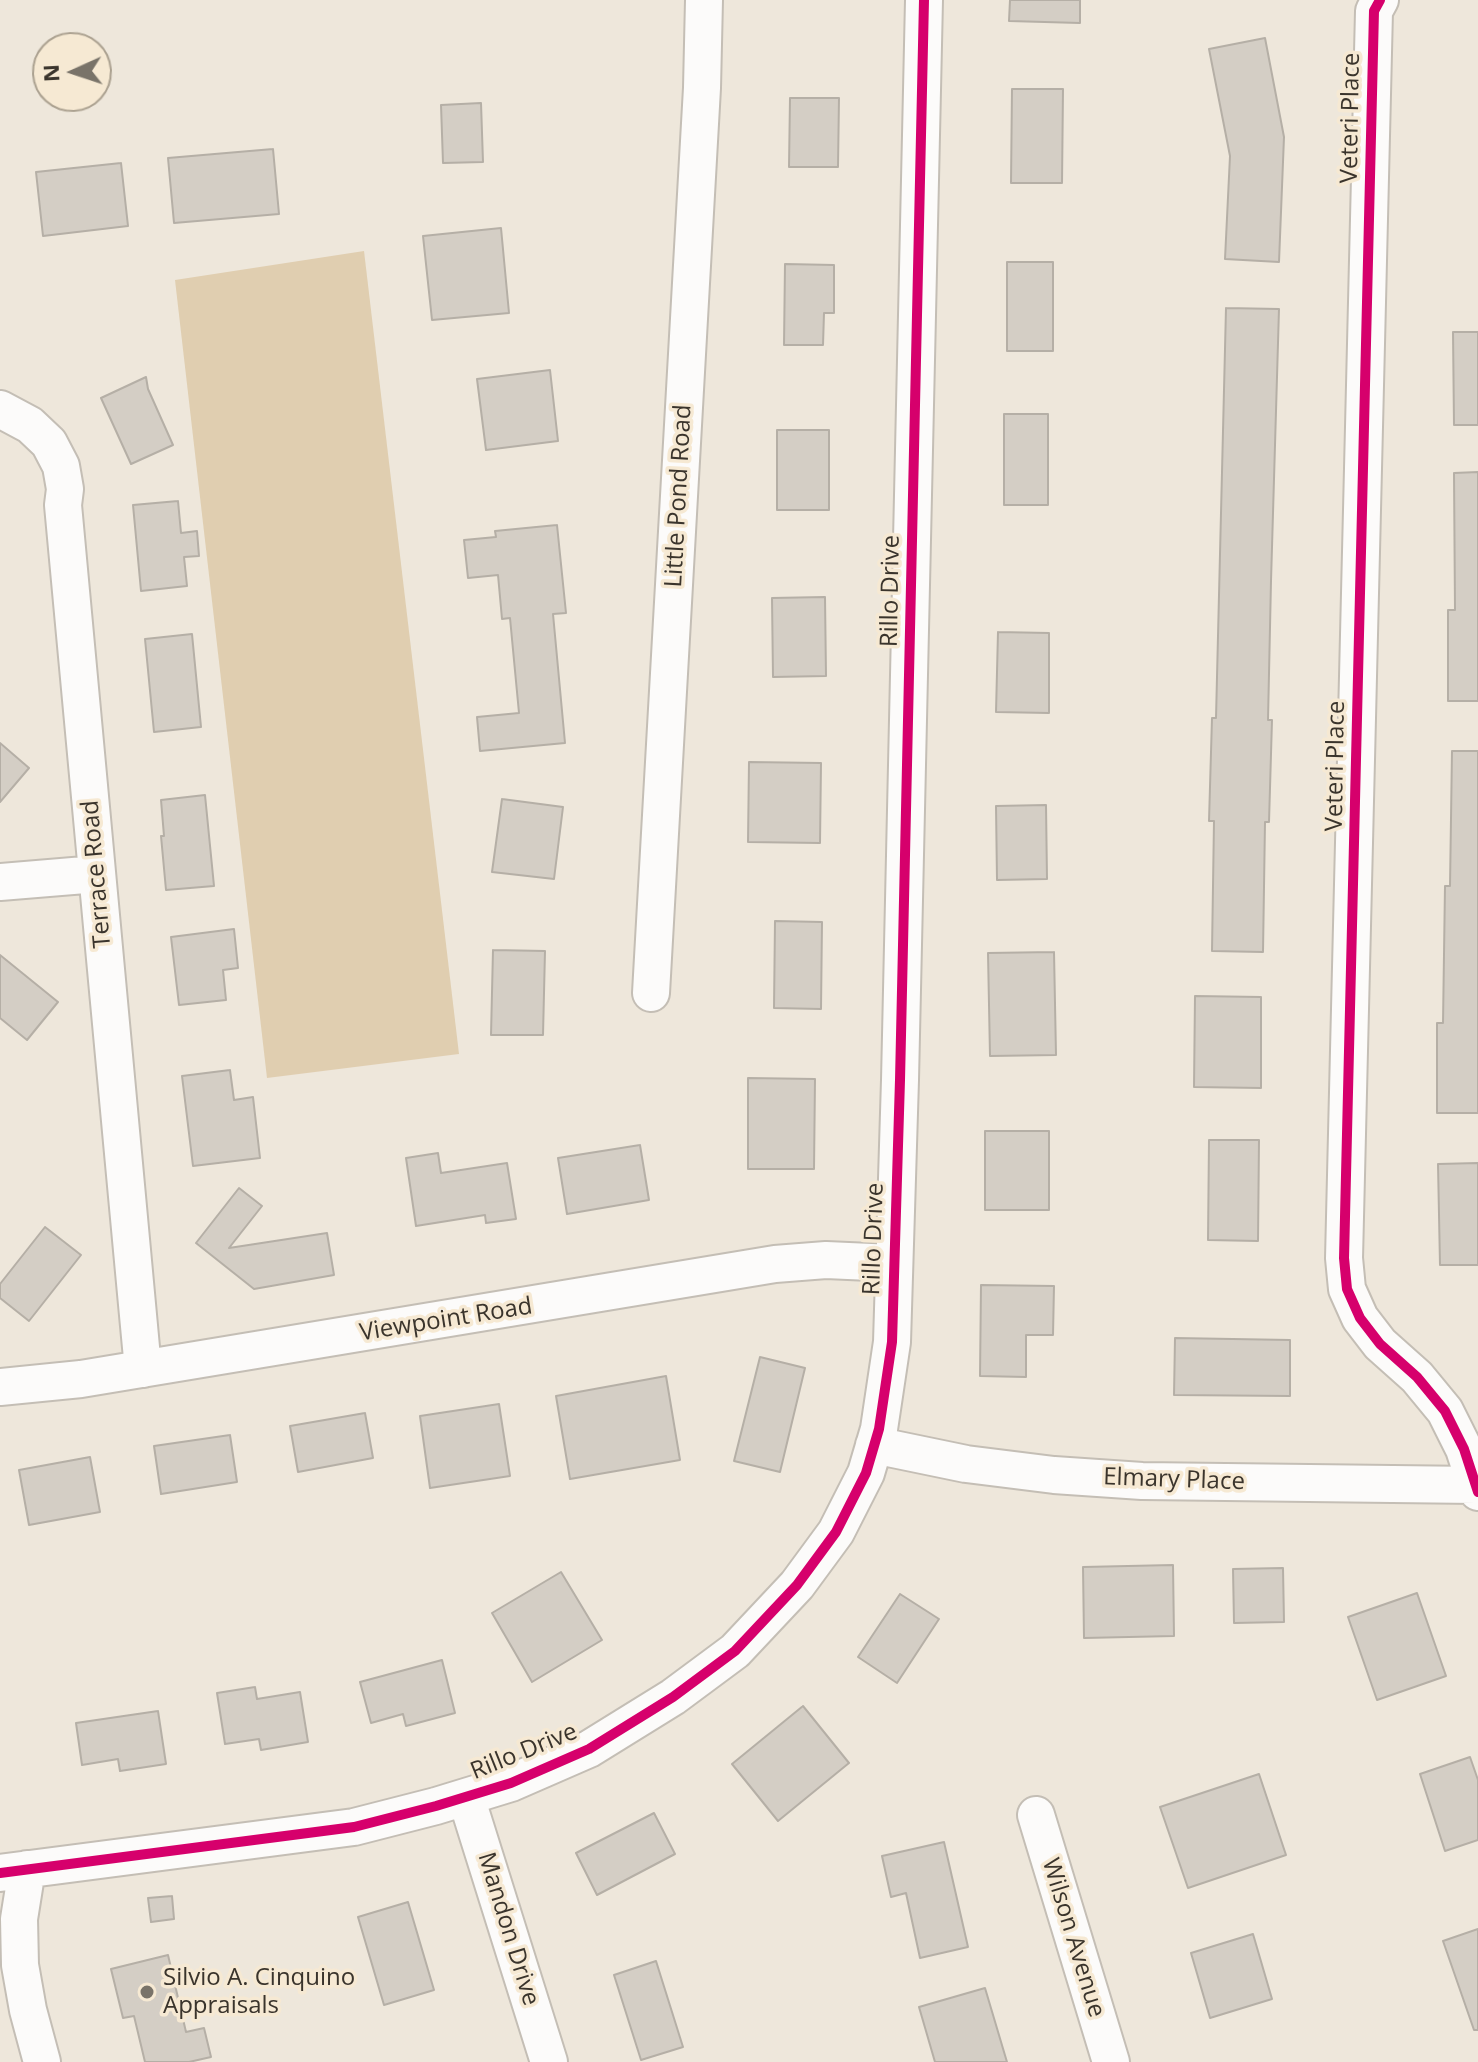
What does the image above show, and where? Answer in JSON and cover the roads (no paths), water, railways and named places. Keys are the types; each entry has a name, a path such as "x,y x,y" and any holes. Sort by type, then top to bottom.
{"street":[{"name":"Little Pond Road","path":"651,993 702,88 704,0"},
{"name":"Rillo Drive","path":"14,1871 354,1827 511,1783 589,1749 673,1697 735,1651 797,1585 836,1532 866,1473 879,1429 892,1342 924,0"},
{"name":"Veteri Place","path":"1380,0 1374,11 1344,1258 1347,1289 1360,1318 1380,1344 1417,1377 1445,1411 1464,1449 1477,1488"},
{"name":"Terrace Road","path":"0,409 30,425 49,443 61,466 143,1369"},
{"path":"0,882 97,874"},
{"name":"Viewpoint Road","path":"0,1387 81,1379 775,1264 826,1260 893,1263"},
{"name":"Elmary Place","path":"874,1445 966,1464 1068,1476 1142,1481 1477,1488"},
{"name":"Mandon Drive","path":"466,1797 549,2062"},
{"name":"Wilson Avenue","path":"1036,1815 1111,2062"},
{"path":"14,1871 20,1965 42,2062"}],"place":[{"name":"Silvio A. Cinquino Appraisals","path":"147,1992"}]}
